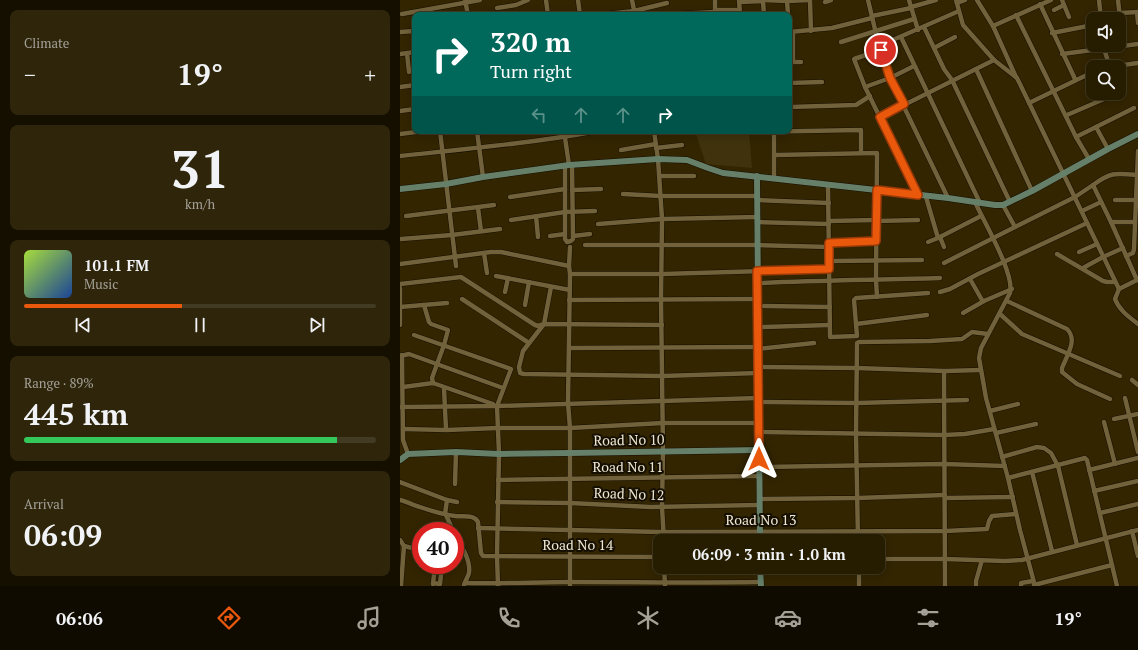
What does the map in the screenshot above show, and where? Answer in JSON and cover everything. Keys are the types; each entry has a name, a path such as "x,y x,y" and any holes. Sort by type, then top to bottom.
{"street":[{"path":"402,14 465,1 480,0"},
{"path":"497,8 528,0"},
{"path":"546,0 548,12"},
{"path":"578,0 580,12"},
{"path":"632,0 634,12"},
{"path":"715,0 715,12 740,12 740,1 810,0 811,31"},
{"path":"763,0 764,12"},
{"path":"825,2 831,0"},
{"path":"868,0 880,48 890,78 904,104 948,198"},
{"path":"909,0 918,30"},
{"path":"792,32 832,28 936,0"},
{"path":"965,0 956,2 963,25 994,60 1017,78"},
{"path":"977,0 993,26 1119,290"},
{"path":"993,26 1051,0"},
{"path":"1062,0 1069,17"},
{"path":"1099,0 1100,12"},
{"path":"1118,0 1120,12"},
{"path":"465,1 467,12"},
{"path":"787,1 788,12"},
{"path":"638,12 667,4"},
{"path":"1040,4 1052,33 1075,79"},
{"path":"1054,10 1064,6"},
{"path":"918,195 865,87 854,59 924,26 959,12"},
{"path":"1126,13 1137,12 1138,23"},
{"path":"1016,15 1067,115 1076,137 1089,160"},
{"path":"841,42 914,20"},
{"path":"924,26 934,48 952,80 1010,202"},
{"path":"1052,33 1086,27"},
{"path":"400,32 412,31"},
{"path":"901,37 928,93 1010,279 1012,289 1007,301 988,334 979,358 980,370 1034,584"},
{"path":"934,48 955,37"},
{"path":"1126,46 1138,44"},
{"path":"1062,54 1086,49"},
{"path":"400,54 412,52"},
{"path":"407,53 409,72"},
{"path":"880,117 994,60"},
{"path":"792,62 801,62"},
{"path":"1126,65 1138,63"},
{"path":"865,87 890,78 914,66"},
{"path":"976,69 1032,191"},
{"path":"1029,103 1086,75"},
{"path":"792,83 822,82"},
{"path":"400,87 412,85"},
{"path":"792,107 856,105 870,96"},
{"path":"1067,115 1100,100"},
{"path":"1076,137 1134,108"},
{"path":"400,111 412,109"},
{"path":"1096,127 1108,148"},
{"path":"792,131 861,130 861,153"},
{"path":"400,134 412,132"},
{"path":"440,134 456,266"},
{"path":"477,134 482,177"},
{"path":"564,134 569,165 572,173 573,212 573,241 567,242 565,239 565,174 569,165"},
{"path":"400,156 479,148 582,134"},
{"path":"654,134 658,159 662,219 661,299 663,532"},
{"path":"774,134 774,179"},
{"path":"400,190 569,165 658,159 687,160 723,173 1003,205 1032,191 1108,148 1138,134"},
{"path":"621,150 682,145"},
{"path":"1126,256 1134,251 1137,234 1135,222 1138,151"},
{"path":"775,156 877,153 877,297"},
{"path":"565,174 572,173"},
{"path":"944,263 1075,197 1105,176 1118,173 1137,175"},
{"path":"659,176 694,176"},
{"path":"758,176 757,271 760,534"},
{"path":"1093,185 1138,280 1119,290 1115,299 1117,305 1138,324"},
{"path":"828,186 830,245 830,337 857,336 854,298 928,293"},
{"path":"510,197 565,189"},
{"path":"572,190 600,189"},
{"path":"623,194 758,198 829,203"},
{"path":"926,197 939,237 944,246"},
{"path":"1115,200 1136,200"},
{"path":"1082,211 1101,202"},
{"path":"406,216 449,212 494,205"},
{"path":"1003,205 1015,227"},
{"path":"478,208 481,231"},
{"path":"512,220 565,212 595,211"},
{"path":"536,216 538,237"},
{"path":"928,242 981,216"},
{"path":"598,224 662,219 829,222 918,220"},
{"path":"1111,222 1135,222"},
{"path":"940,292 950,289 1087,223"},
{"path":"401,240 500,229"},
{"path":"550,236 565,234"},
{"path":"573,236 590,234"},
{"path":"585,245 830,245 876,241"},
{"path":"1079,252 1097,244"},
{"path":"570,247 570,348 568,374 570,428 570,584"},
{"path":"1083,268 1103,256 1123,248"},
{"path":"400,264 501,252 569,266"},
{"path":"484,253 487,273"},
{"path":"1058,254 1103,281 1115,282"},
{"path":"829,262 922,260"},
{"path":"570,274 662,274 829,269"},
{"path":"496,276 570,290"},
{"path":"400,284 461,277 534,325 538,326 544,324 662,325"},
{"path":"505,292 508,278"},
{"path":"763,283 940,278"},
{"path":"970,279 984,301"},
{"path":"525,305 529,282"},
{"path":"551,287 544,324 524,351 519,367 520,373 662,376 758,370 856,368 945,371 980,370"},
{"path":"400,288 400,325"},
{"path":"963,313 984,301 1012,289"},
{"path":"462,299 529,343"},
{"path":"570,300 758,299"},
{"path":"1007,301 1067,329 1073,338 1062,368 1064,374 1077,384 1110,399"},
{"path":"400,307 448,303"},
{"path":"424,305 429,322 448,330 432,378 433,383"},
{"path":"764,306 830,307"},
{"path":"1000,314 1022,334 1120,376"},
{"path":"856,324 927,315"},
{"path":"763,327 830,325"},
{"path":"858,532 856,434 857,345 859,342 962,339 972,332 988,334"},
{"path":"414,335 511,369 497,406 499,454 496,556 498,585"},
{"path":"570,348 758,348 814,343"},
{"path":"400,460 408,454 403,440 401,407 401,356 409,354 503,388"},
{"path":"945,371 945,586"},
{"path":"1132,380 1138,385"},
{"path":"402,384 433,383 497,406"},
{"path":"444,388 446,430"},
{"path":"1125,398 1138,452"},
{"path":"401,407 663,401 759,400 857,403 967,400"},
{"path":"990,411 1018,404"},
{"path":"1114,419 1138,414"},
{"path":"1104,422 1115,464"},
{"path":"403,429 446,430 570,428 663,423 759,423"},
{"path":"759,432 944,435 995,431 1036,424"},
{"path":"1002,457 1041,447 1051,453 1058,466 1077,545"},
{"name":"Road No 10","path":"408,454 456,452 499,454 569,454 759,450"},
{"path":"455,484 456,452"},
{"path":"1008,478 1085,458 1087,460 1117,586"},
{"path":"1089,470 1138,458"},
{"path":"759,467 944,464 1005,466"},
{"path":"1032,472 1052,552"},
{"name":"Road No 11","path":"498,480 759,476"},
{"path":"1094,491 1138,481"},
{"path":"400,482 456,502"},
{"name":"Road No 12","path":"497,502 570,503 662,507 857,498 945,496 1012,497"},
{"path":"400,500 445,515 476,518 478,522 481,555 496,556"},
{"path":"447,500 445,515 448,522"},
{"path":"1100,513 1138,504"},
{"name":"Road No 13","path":"478,528 497,530 663,532 760,530 858,532 946,531 987,529 989,520 992,516 1016,514"},
{"path":"885,559 1005,561 1027,558 1138,530"},
{"path":"1132,531 1138,556"},
{"path":"400,540 404,546 401,586"},
{"path":"404,546 412,548"},
{"path":"464,552 469,567 469,574 464,585 760,584"},
{"name":"Road No 14","path":"496,556 653,557"},
{"path":"976,586 982,560"},
{"path":"1021,586 1021,583 1034,584 1112,565"},
{"path":"434,574 433,584 440,584 441,574"},
{"path":"664,574 665,585"},
{"path":"859,574 859,586"}],"shaded area":[{"path":"696,134 749,134 752,168 706,164"}],"route":[{"path":"759,459 757,271 829,269 829,243 876,241 877,190 918,195 880,117 904,104 890,78 881,50"}]}
